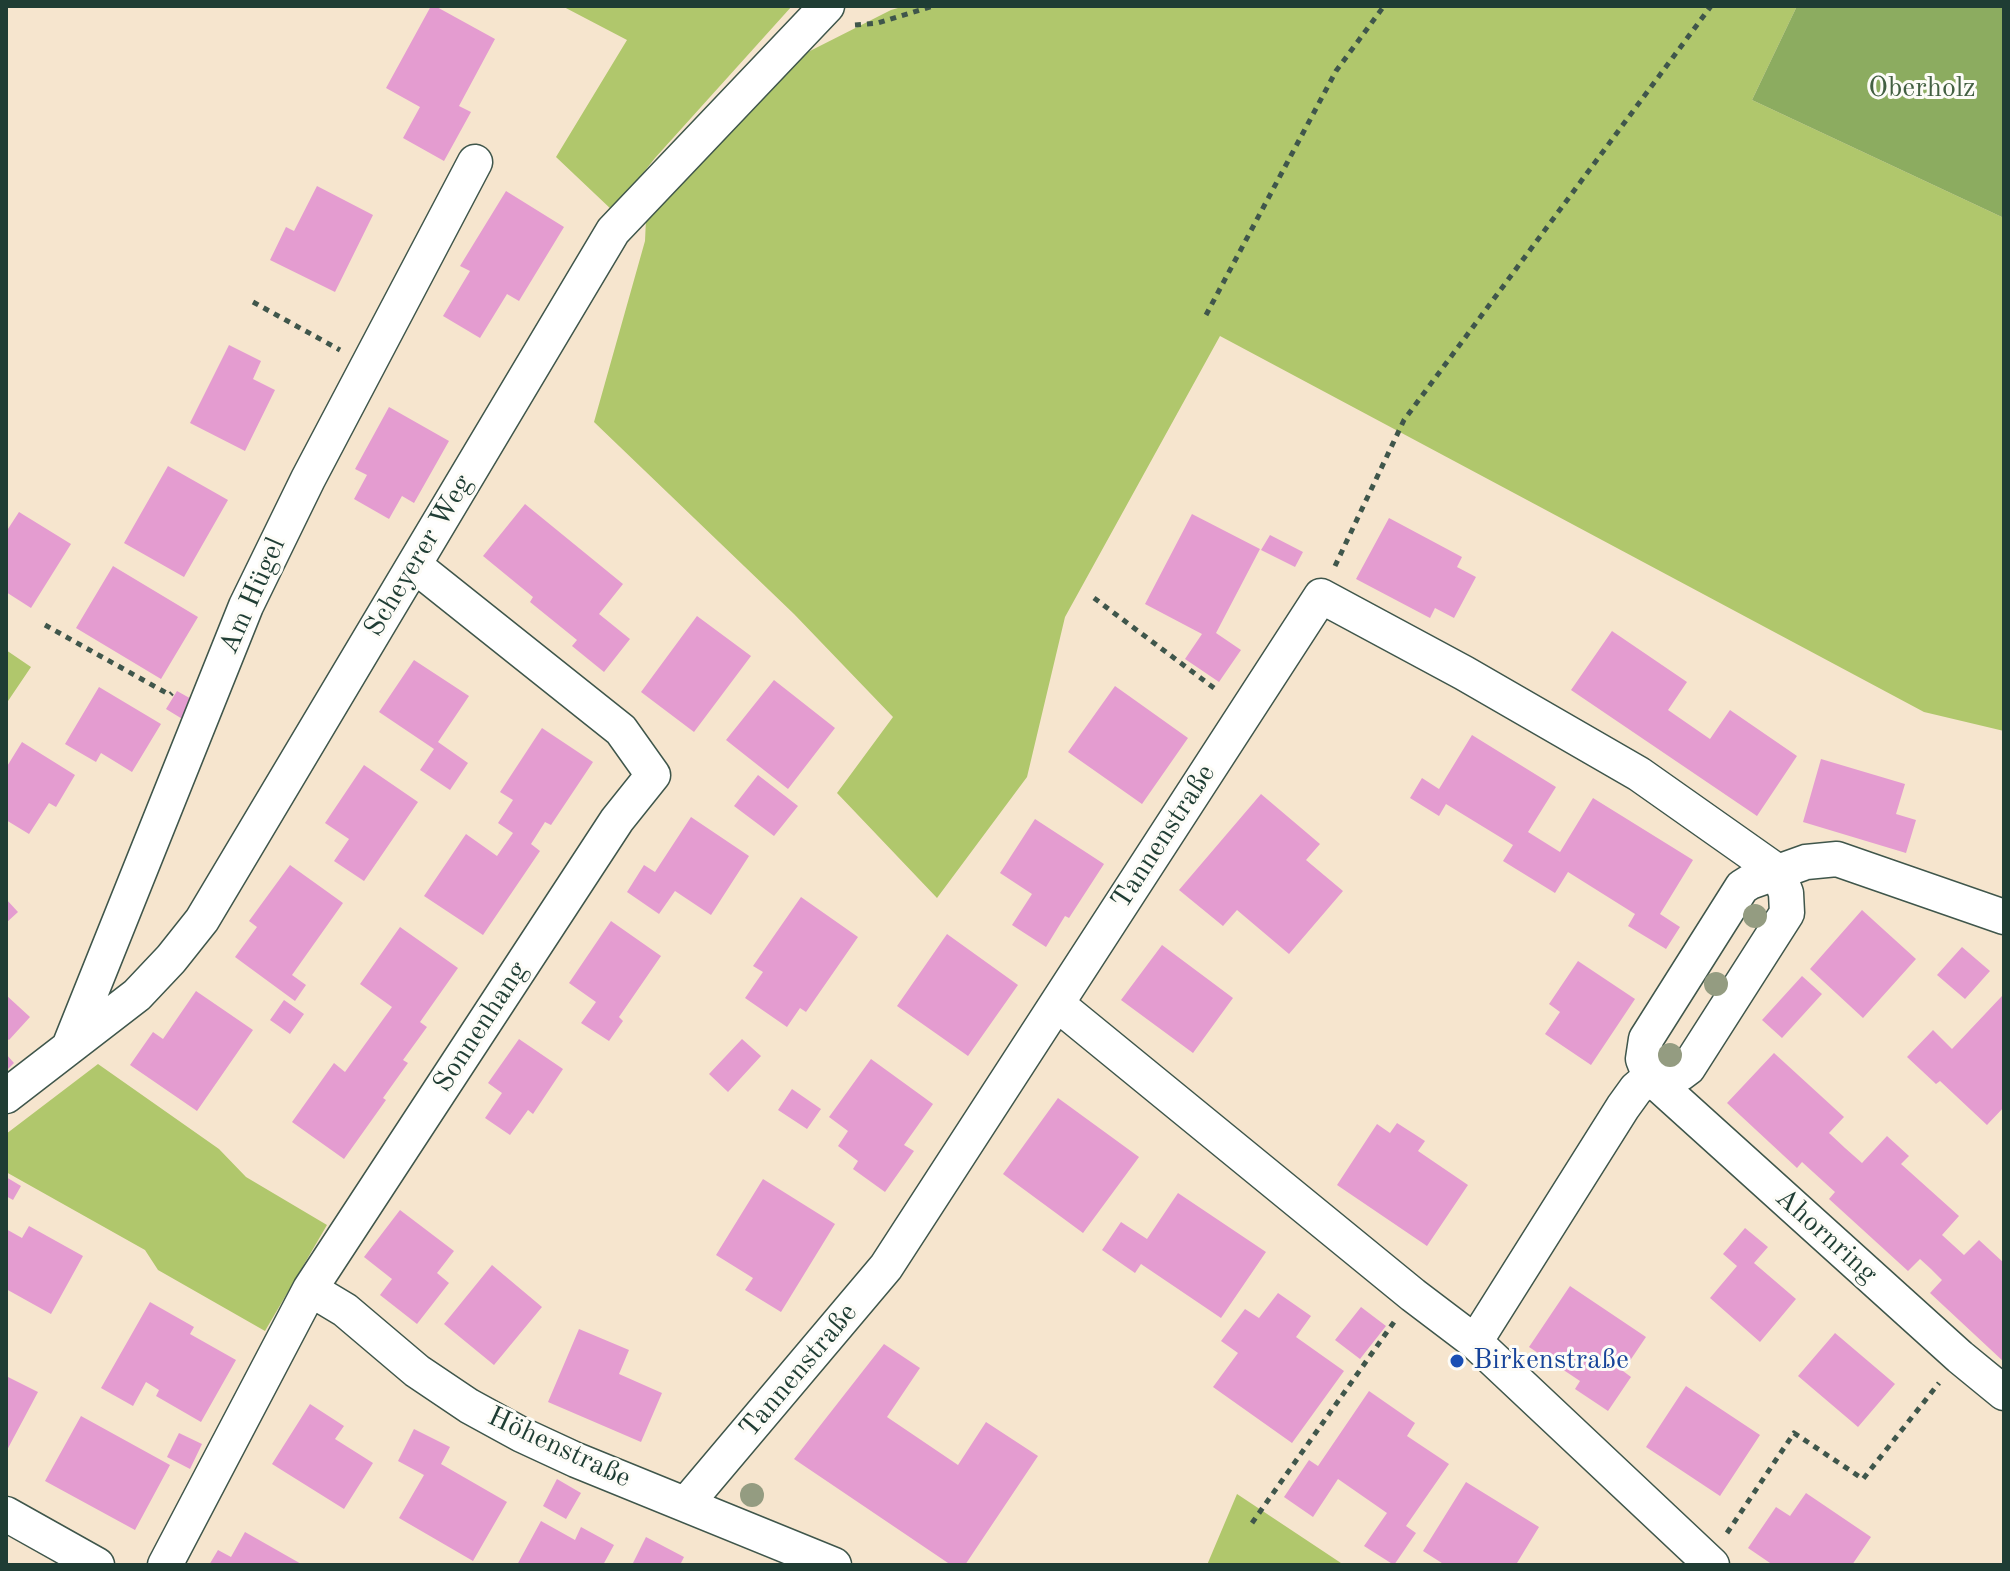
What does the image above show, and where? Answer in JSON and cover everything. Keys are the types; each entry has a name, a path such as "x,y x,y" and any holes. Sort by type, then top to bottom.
{"street":[{"name":"Scheyerer Weg","path":"6,1096 137,995 202,920 613,231 817,17"},
{"name":"Am Hügel","path":"69,1047 246,606 278,538 475,162"},
{"name":"Sonnenhang","path":"165,1565 310,1289 617,820 653,775 621,730 414,565"},
{"name":"Tannenstraße","path":"686,1504 886,1267 1321,596"},
{"path":"1321,596 1464,673 1639,774 1778,872 1786,893 1787,913 1688,1068 1680,1074 1650,1077 1636,1089 1475,1342"},
{"path":"1650,1077 1643,1059 1646,1039 1742,887 1750,882 1806,862 1837,859 2004,917"},
{"path":"1057,1004 1413,1295 1475,1342 1710,1563"},
{"name":"Ahornring","path":"1650,1077 1960,1357 2004,1393"},
{"name":"Höhenstraße","path":"310,1289 345,1310 417,1371 522,1435 834,1565"},
{"path":"6,1514 97,1565"}],"path":[{"path":"817,17 878,23 933,6"},
{"path":"1206,315 1336,71 1384,6"},
{"path":"1321,596 1404,420 1711,6"},
{"path":"253,302 369,366"},
{"path":"1094,598 1245,710"},
{"path":"45,625 170,695 177,685 207,703"},
{"path":"1252,1523 1413,1295"},
{"path":"1710,1563 1794,1433 1863,1479 1960,1357"}],"green space":[{"path":"562,6 792,6 655,158 613,211 556,157 627,40"},
{"path":"905,6 1797,6 1752,100 2004,218 2004,731 1924,712 1220,336 1065,617 1027,777 937,898 837,793 893,717 794,614 594,422 645,241 646,219 802,55 891,10"},
{"name":"Oberholz","path":"1797,6 2004,6 2004,218 1752,100"},
{"path":"6,650 31,667 6,704"},
{"path":"98,1064 219,1149 246,1177 327,1225 265,1331 158,1270 145,1250 6,1172 6,1134"},
{"path":"1237,1494 1344,1565 1207,1565"}],"building":[{"path":"431,6 495,39 459,106 471,112 444,161 403,138 420,107 386,88"},
{"path":"317,186 373,215 335,292 270,260 286,227 294,231"},
{"path":"506,191 564,227 519,301 507,294 480,338 443,316 470,271 460,266"},
{"path":"229,345 261,361 253,379 275,390 245,451 190,423"},
{"path":"389,407 449,441 414,503 402,496 389,519 354,499 367,475 355,469"},
{"path":"168,466 228,500 184,577 124,543"},
{"path":"525,504 623,584 599,614 630,639 604,672 572,646 577,640 530,602 533,597 483,556"},
{"path":"19,512 71,544 31,608 6,592 6,532"},
{"path":"1192,514 1260,549 1216,633 1241,650 1219,682 1185,659 1202,634 1145,604"},
{"path":"1389,518 1462,557 1457,567 1476,577 1454,618 1435,608 1430,618 1356,579"},
{"path":"1270,535 1303,552 1295,567 1261,550"},
{"path":"113,566 198,617 161,679 76,628"},
{"path":"697,616 751,656 694,732 641,692"},
{"path":"1612,631 1687,682 1668,710 1710,739 1730,710 1797,756 1757,816 1571,690"},
{"path":"414,660 469,696 438,742 468,763 450,790 420,770 434,749 379,712"},
{"path":"774,680 835,728 788,789 726,740"},
{"path":"1115,686 1188,738 1142,804 1068,752"},
{"path":"99,687 161,724 132,772 101,753 96,762 65,744"},
{"path":"177,691 195,701 184,720 166,709"},
{"path":"542,728 593,762 551,825 545,822 531,844 540,851 483,935 424,896 466,834 497,856 513,833 498,823 513,800 500,792"},
{"path":"1472,735 1556,787 1528,832 1560,852 1593,798 1693,860 1660,914 1680,927 1666,949 1628,926 1635,914 1568,872 1555,893 1503,861 1513,845 1446,804 1439,816 1410,798 1422,778 1439,789"},
{"path":"22,742 75,775 56,807 49,803 29,834 6,820 6,768"},
{"path":"1821,759 1905,784 1896,814 1916,820 1906,853 1803,822"},
{"path":"364,765 418,802 364,881 334,861 349,839 325,823"},
{"path":"758,775 798,806 774,836 734,806"},
{"path":"1261,794 1320,844 1306,860 1343,891 1289,954 1237,910 1223,926 1179,890"},
{"path":"691,817 749,856 711,915 675,891 659,914 627,892 644,865 655,872"},
{"path":"1035,819 1104,864 1046,947 1012,925 1032,894 1000,873"},
{"path":"290,865 343,903 292,975 306,985 295,1001 235,957 257,927 249,921"},
{"path":"801,897 858,937 806,1012 800,1008 787,1027 745,998 763,972 753,966"},
{"path":"6,899 18,912 6,923"},
{"path":"1862,910 1916,959 1863,1018 1810,969"},
{"path":"611,921 661,956 619,1017 623,1021 609,1041 581,1023 596,1002 569,983"},
{"path":"400,927 458,968 420,1022 427,1027 403,1060 408,1063 383,1098 386,1100 344,1159 292,1122 334,1063 345,1072 392,1007 360,984"},
{"path":"947,934 1018,985 968,1056 897,1006"},
{"path":"1162,945 1233,998 1193,1053 1121,1000"},
{"path":"1962,947 1990,971 1965,999 1937,975"},
{"path":"1578,961 1635,999 1591,1065 1545,1034 1560,1012 1549,1004"},
{"path":"1802,976 1822,994 1782,1038 1762,1020"},
{"path":"196,991 253,1030 197,1111 130,1065 153,1032 163,1039"},
{"path":"6,995 30,1017 9,1040 6,1038"},
{"path":"2002,996 2004,1107 1987,1125 1940,1081 1936,1084 1907,1057 1933,1030 1952,1049"},
{"path":"284,1000 304,1014 290,1034 270,1020"},
{"path":"519,1039 563,1069 533,1114 528,1110 510,1135 485,1118 502,1093 488,1083"},
{"path":"742,1039 761,1056 728,1092 709,1074"},
{"path":"1774,1053 1844,1117 1829,1133 1845,1148 1862,1163 1887,1136 1909,1156 1901,1164 1959,1216 1942,1235 1964,1255 1979,1240 2004,1263 2004,1362 1930,1293 1942,1280 1931,1269 1920,1259 1908,1271 1829,1199 1835,1192 1802,1162 1797,1168 1727,1103"},
{"path":"6,1054 14,1063 6,1071"},
{"path":"871,1059 933,1104 904,1145 914,1151 885,1192 853,1169 858,1161 838,1146 848,1131 829,1117"},
{"path":"792,1089 821,1109 807,1129 778,1110"},
{"path":"1058,1098 1139,1157 1083,1233 1003,1174"},
{"path":"1397,1123 1425,1141 1418,1151 1468,1185 1427,1246 1337,1185 1377,1124 1390,1133"},
{"path":"6,1177 21,1186 13,1200 6,1196"},
{"path":"763,1179 835,1224 781,1312 745,1290 753,1278 716,1255"},
{"path":"1178,1193 1266,1252 1221,1318 1141,1264 1135,1273 1102,1250 1121,1222 1147,1239"},
{"path":"400,1210 454,1251 437,1273 449,1283 417,1324 380,1295 392,1279 364,1257"},
{"path":"29,1226 83,1256 51,1314 6,1289 6,1229 22,1238"},
{"path":"1745,1228 1768,1247 1754,1263 1796,1299 1760,1342 1710,1298 1737,1266 1723,1254"},
{"path":"492,1265 542,1307 494,1365 444,1324"},
{"path":"1570,1286 1646,1337 1623,1371 1631,1377 1608,1411 1575,1389 1580,1381 1529,1347"},
{"path":"1278,1293 1311,1316 1296,1337 1344,1371 1292,1443 1213,1387 1238,1353 1221,1341 1245,1309 1259,1318"},
{"path":"150,1302 194,1327 190,1334 236,1360 201,1422 156,1396 159,1390 146,1382 133,1406 101,1388"},
{"path":"1361,1307 1386,1326 1360,1359 1335,1340"},
{"path":"579,1329 629,1350 619,1374 662,1393 641,1442 548,1402"},
{"path":"1835,1333 1895,1384 1858,1427 1798,1376"},
{"path":"884,1344 920,1368 887,1417 958,1465 986,1422 1038,1456 965,1565 951,1565 794,1459"},
{"path":"6,1376 38,1392 6,1452"},
{"path":"1686,1386 1760,1435 1720,1496 1646,1447"},
{"path":"1369,1391 1415,1423 1407,1436 1449,1464 1406,1526 1416,1533 1394,1565 1364,1546 1387,1513 1338,1479 1313,1517 1284,1497 1309,1460 1318,1466"},
{"path":"310,1404 344,1426 335,1439 373,1463 344,1509 272,1464"},
{"path":"81,1416 170,1465 135,1530 45,1481"},
{"path":"414,1429 450,1447 441,1464 507,1502 473,1561 399,1518 424,1475 398,1461"},
{"path":"179,1433 202,1444 190,1469 167,1457"},
{"path":"557,1479 581,1493 566,1519 543,1506"},
{"path":"1466,1482 1539,1527 1517,1563 1520,1565 1445,1565 1423,1551"},
{"path":"1806,1493 1871,1537 1852,1565 1773,1565 1748,1548 1776,1507 1790,1516"},
{"path":"541,1521 575,1540 581,1527 614,1545 603,1565 517,1565"},
{"path":"245,1532 303,1565 209,1565 218,1550 231,1557"},
{"path":"646,1537 684,1557 680,1565 632,1565"}],"place":[{"name":"Birkenstraße","path":"1457,1361"}]}
